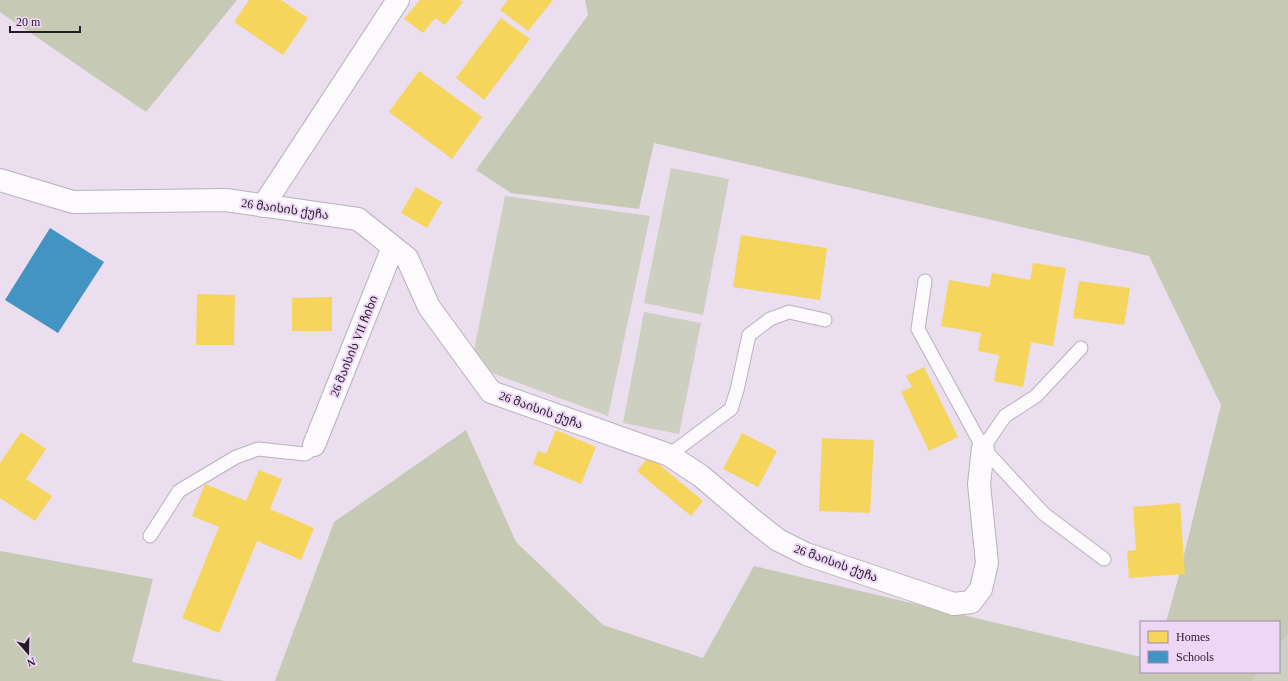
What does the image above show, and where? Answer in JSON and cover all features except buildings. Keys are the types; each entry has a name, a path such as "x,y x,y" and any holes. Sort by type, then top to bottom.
{"street":[{"path":"263,206 398,0"},
{"name":"26 მაისის ქუჩა","path":"0,180 73,202 226,200 358,219 407,258 429,307 492,392 669,455 701,476 778,540 806,554 954,604 971,602 981,589 986,563 979,484 983,448"},
{"name":"26 მაისის VII ჩიხი","path":"314,445 394,247"}],"lane":[{"path":"925,281 918,329 983,448 1044,514 1104,559"},
{"path":"669,455 731,409 737,390 749,335 770,319 789,312 825,320"},
{"path":"983,448 1005,416 1036,396 1080,348"},
{"path":"150,536 179,491 236,458 258,449 305,454 311,450 314,445"}],"shaded area":[{"path":"671,168 729,179 703,315 644,303"},
{"path":"505,196 650,216 608,416 492,373 474,350"},
{"path":"644,312 701,323 679,434 623,423"},
{"path":"1288,634 1288,681 1252,681 1258,673 1280,673 1280,644"}],"green space":[{"path":"0,0 237,0 146,112 0,12"},
{"path":"585,0 1288,0 1288,634 1280,644 1280,621 1166,621 1221,405 1149,256 654,143 639,209 511,193 476,170 588,15"},
{"path":"466,430 516,542 603,625 703,658 754,566 1140,657 1140,673 1258,673 1252,681 275,681 334,522"},
{"path":"0,551 153,579 132,662 225,681 0,681"}]}
